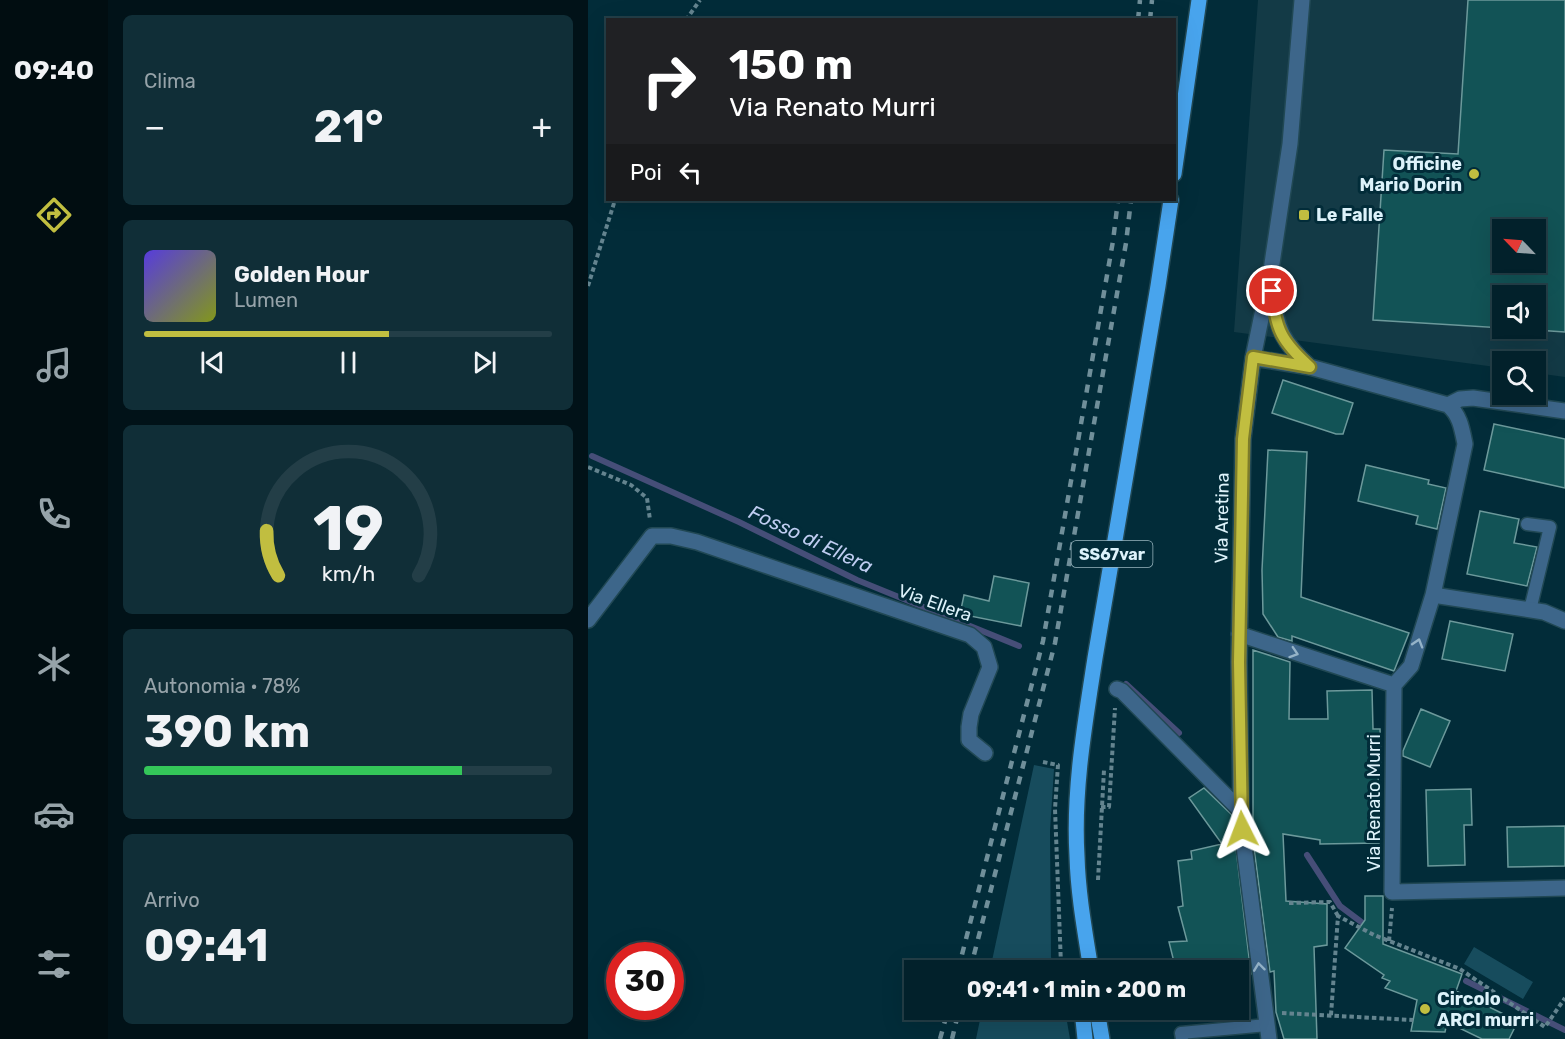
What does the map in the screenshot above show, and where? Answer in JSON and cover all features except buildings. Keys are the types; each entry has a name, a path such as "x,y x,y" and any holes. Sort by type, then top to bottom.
{"main road":[{"path":"1176,160 1199,0"},
{"name":"SS67var","path":"1089,960 1081,910 1076,855 1078,793 1086,718 1171,201"},
{"name":"SS67var","path":"1081,910 1081,960"},
{"path":"1083,1020 1084,1039"},
{"path":"1099,1020 1102,1039"}],"street":[{"name":"Via Aretina","path":"1267,1025 1241,811 1239,634 1243,439 1253,357 1271,270 1290,144 1302,0"},
{"path":"1271,270 1274,312 1282,337 1310,367"},
{"path":"1239,634 1394,685 1411,666 1433,595 1465,444 1460,420 1448,405 1310,367 1253,357"},
{"path":"1448,405 1460,399 1473,398 1565,411"},
{"path":"588,620 652,536"},
{"name":"Via Ellera","path":"652,536 671,536 697,542 970,635 984,647 990,667 971,714 969,727 969,740 985,753"},
{"path":"1433,595 1544,612 1565,621"},
{"name":"Via Renato Murri","path":"1394,685 1392,892 1565,888"},
{"path":"1117,689 1122,691 1241,811"}],"lane":[{"path":"1527,524 1550,528 1530,610"},
{"path":"1182,1039 1181,1033 1235,1034 1267,1025"}],"path":[{"path":"687,18 700,0"},
{"path":"588,286 615,201"},
{"path":"588,467 631,485 647,498 652,536"},
{"path":"1101,807 1108,807 1117,689"},
{"path":"1043,762 1058,765 1055,808 1060,960"},
{"path":"1098,882 1104,770"},
{"path":"1389,941 1392,892"},
{"path":"1288,903 1330,902 1338,916 1331,1015"},
{"path":"1338,916 1389,941 1460,969 1545,1027 1565,998"},
{"path":"1267,1025 1331,1015 1413,1020"}],"shaded area":[{"path":"1258,0 1565,0 1565,377 1546,374 1546,351 1492,351 1492,367 1234,332"},
{"path":"1034,765 1054,769 1050,831 1052,960 992,960"},
{"path":"1474,947 1533,982 1523,999 1464,964"},
{"path":"980,1020 1067,1020 1070,1039 976,1039"}],"waterway":[{"name":"Fosso di Ellera","path":"592,456 739,522 857,580 1019,646"},
{"name":"Fosso di Ellera","path":"1126,684 1179,733"},
{"name":"Fosso di Ellera","path":"1307,855 1340,906 1368,927"},
{"name":"Fosso di Ellera","path":"1466,981 1565,1030"}],"railway":[{"path":"1138,18 1140,0"},
{"path":"1150,18 1152,0"},
{"path":"961,960 1043,641 1113,241 1118,201"},
{"path":"973,960 1055,643 1126,243 1131,201"},
{"path":"940,1039 945,1020"},
{"path":"952,1039 957,1020"}],"place":[{"name":"Officine Mario Dorin","path":"1474,174"},
{"name":"Le Falle","path":"1304,215"},
{"name":"Circolo ARCI murri","path":"1425,1009"}],"route":[{"path":"1242,829 1239,662 1243,439 1253,357 1310,367 1282,337 1274,312 1272,291"}]}
